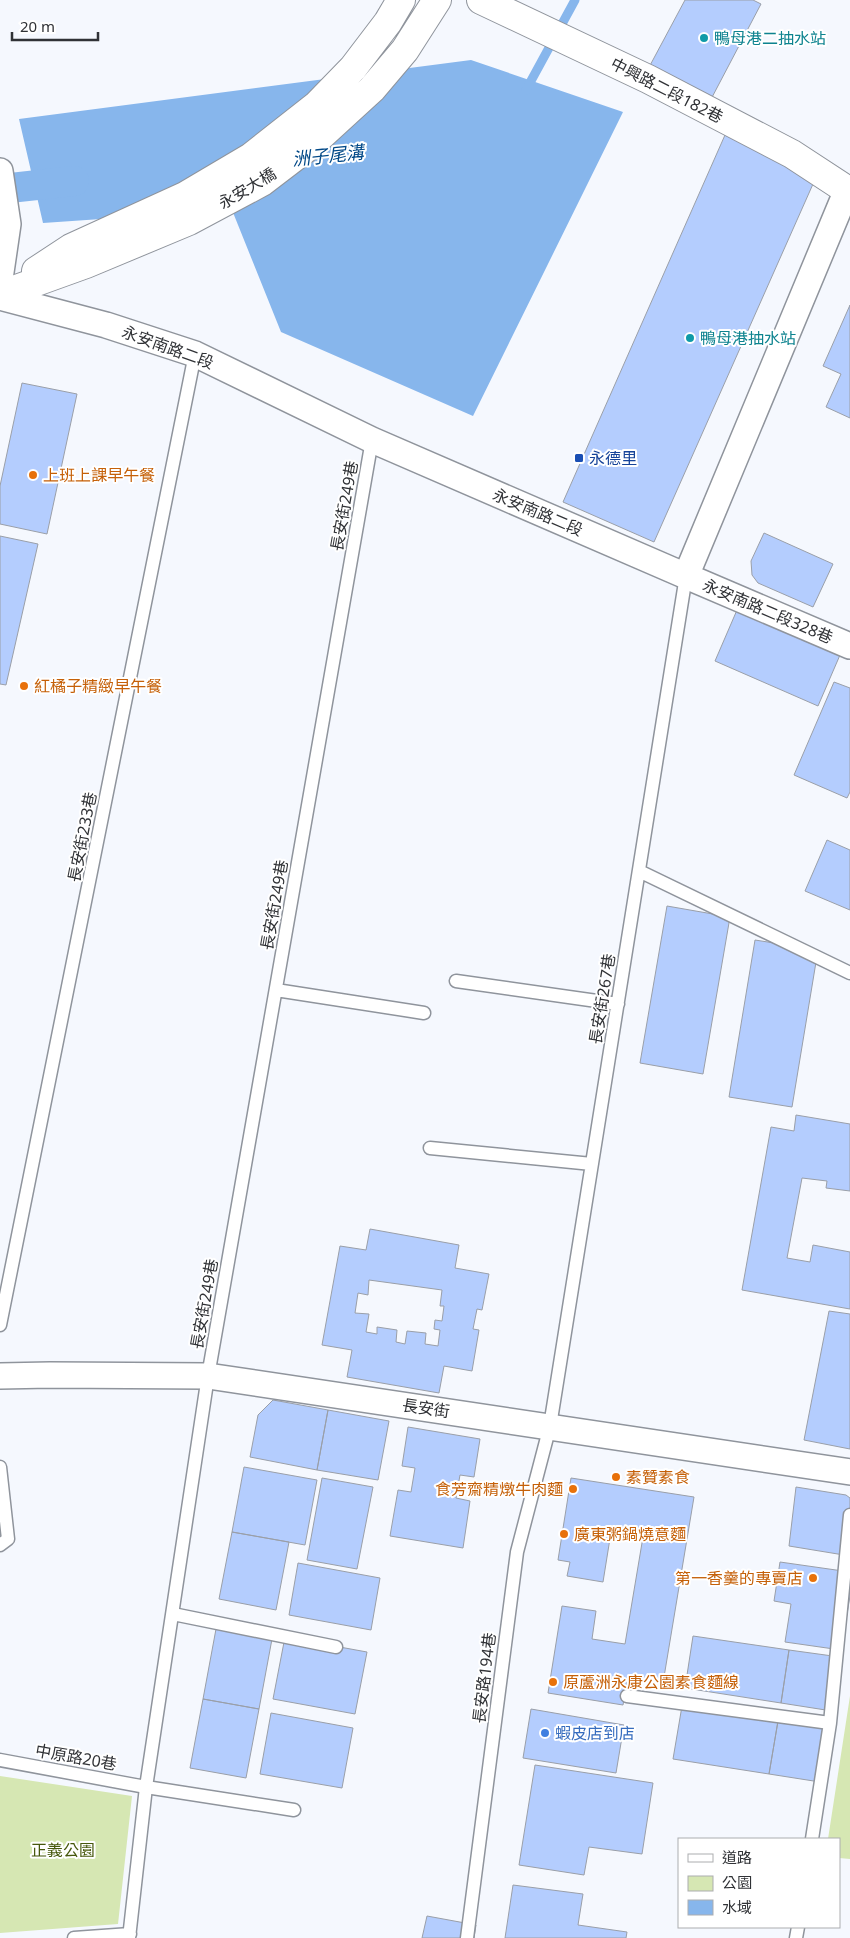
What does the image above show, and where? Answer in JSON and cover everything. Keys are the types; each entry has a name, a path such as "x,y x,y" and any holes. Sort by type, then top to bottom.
{"main road":[{"name":"永安大橋","path":"0,295 79,256 251,157 317,106 354,68 388,22 401,0"},
{"name":"永安大橋","path":"79,256 189,221 254,186 313,144 377,83 405,50 437,0"},
{"name":"中興路二段182巷","path":"481,0 648,79 792,154 849,191"}],"street":[{"path":"0,171 8,224 0,279"},
{"path":"686,576 849,191"},
{"name":"永安南路二段","path":"0,295 106,325 195,354 372,440 686,576"},
{"name":"永安南路二段328巷","path":"686,576 850,646"},
{"name":"長安街","path":"0,1376 50,1374 208,1376 850,1472"}],"lane":[{"name":"長安街233巷","path":"0,1325 195,354"},
{"name":"長安街249巷","path":"130,1936 146,1787 208,1376 372,440"},
{"name":"長安街267巷","path":"550,1426 686,576"},
{"path":"639,871 850,973"},
{"path":"456,980 618,1004"},
{"path":"276,990 424,1013"},
{"path":"430,1148 592,1164"},
{"name":"長安路194巷","path":"467,1938 517,1552 550,1426"},
{"path":"0,1467 8,1539 0,1545"},
{"path":"812,1838 830,1723 850,1515"},
{"path":"172,1614 336,1647"},
{"path":"627,1696 830,1723"},
{"name":"中原路20巷","path":"0,1760 146,1787 294,1810"},
{"path":"74,1938 130,1936"}],"green space":[{"path":"850,1696 850,1859 840,1858 840,1838 828,1838"},
{"name":"正義公園","path":"0,1776 132,1796 118,1924 0,1933"}],"water":[{"path":"471,60 623,112 473,416 281,332 232,210 43,223 19,119"}],"building":[{"name":"鴨母港二抽水站","path":"685,0 753,0 761,4 709,103 647,71"},
{"name":"鴨母港抽水站","path":"725,135 817,175 654,542 563,502"},
{"path":"850,305 850,418 826,407 841,374 823,366"},
{"path":"22,383 77,394 47,534 0,524 0,486"},
{"path":"764,533 833,564 813,607 758,583 752,575 751,561"},
{"path":"0,536 38,544 6,685 0,684"},
{"path":"737,610 840,655 818,706 715,661"},
{"path":"834,682 850,688 850,792 847,798 794,775"},
{"path":"827,840 850,850 850,910 805,891"},
{"path":"667,906 730,917 703,1074 640,1063"},
{"path":"755,940 818,950 792,1107 729,1097"},
{"path":"796,1115 850,1124 850,1191 826,1188 827,1181 802,1178 787,1258 810,1262 813,1245 850,1252 850,1309 742,1290 771,1127 794,1131"},
{"path":"370,1229 459,1245 455,1268 489,1274 482,1310 477,1309 473,1329 479,1330 472,1371 444,1366 439,1393 347,1377 352,1350 322,1345 340,1246 366,1250","holes":["369,1280 442,1290 440,1306 444,1306 442,1321 435,1320 434,1329 440,1330 438,1346 425,1344 426,1333 407,1331 405,1344 396,1342 397,1330 377,1327 377,1334 366,1332 369,1314 355,1313 358,1293 368,1295"]},
{"path":"829,1311 850,1314 850,1449 804,1440"},
{"path":"273,1400 328,1410 317,1470 250,1457 258,1415"},
{"path":"328,1410 389,1421 378,1480 317,1470"},
{"path":"408,1427 480,1439 474,1477 460,1475 456,1498 470,1501 463,1548 390,1536 398,1490 411,1492 415,1468 402,1466"},
{"path":"244,1467 317,1480 305,1545 232,1532"},
{"path":"322,1478 373,1487 357,1569 307,1560"},
{"path":"571,1478 694,1497 663,1683 628,1677 623,1705 548,1693 562,1606 596,1611 592,1639 625,1644 644,1531 612,1526 603,1582 567,1576 570,1562 558,1560"},
{"path":"796,1487 846,1495 850,1498 850,1556 789,1546"},
{"path":"232,1532 289,1542 276,1610 219,1599"},
{"path":"780,1562 850,1572 850,1596 841,1650 785,1642 791,1604 774,1601"},
{"path":"298,1563 380,1578 371,1630 289,1615"},
{"path":"216,1629 272,1639 259,1709 203,1699"},
{"path":"693,1636 789,1650 781,1703 685,1688"},
{"path":"285,1637 367,1652 355,1714 273,1699"},
{"path":"789,1650 840,1657 832,1711 781,1703"},
{"path":"203,1699 259,1709 246,1778 190,1768"},
{"path":"682,1706 778,1721 769,1774 673,1759"},
{"path":"531,1709 624,1725 616,1773 523,1758"},
{"path":"271,1713 353,1728 342,1788 260,1774"},
{"path":"778,1721 829,1729 820,1782 769,1774"},
{"path":"535,1765 653,1783 642,1854 589,1847 584,1875 519,1865"},
{"path":"513,1885 583,1894 578,1925 627,1932 626,1938 505,1938"},
{"path":"427,1916 476,1925 474,1938 422,1938"}],"waterway":[{"name":"洲子尾溝","path":"526,90 575,0"},
{"name":"洲子尾溝","path":"0,189 74,181"}],"place":[{"name":"鴨母港二抽水站","path":"704,38"},
{"name":"鴨母港抽水站","path":"690,338"},
{"name":"永德里","path":"579,458"},
{"name":"上班上課早午餐","path":"33,475"},
{"name":"紅橘子精緻早午餐","path":"24,686"},
{"name":"素贊素食","path":"616,1477"},
{"name":"食芳齋精燉牛肉麵","path":"573,1489"},
{"name":"廣東粥鍋燒意麵","path":"564,1534"},
{"name":"第一香羹的專賣店","path":"813,1578"},
{"name":"原蘆洲永康公園素食麵線","path":"553,1682"},
{"name":"蝦皮店到店","path":"545,1733"}]}
